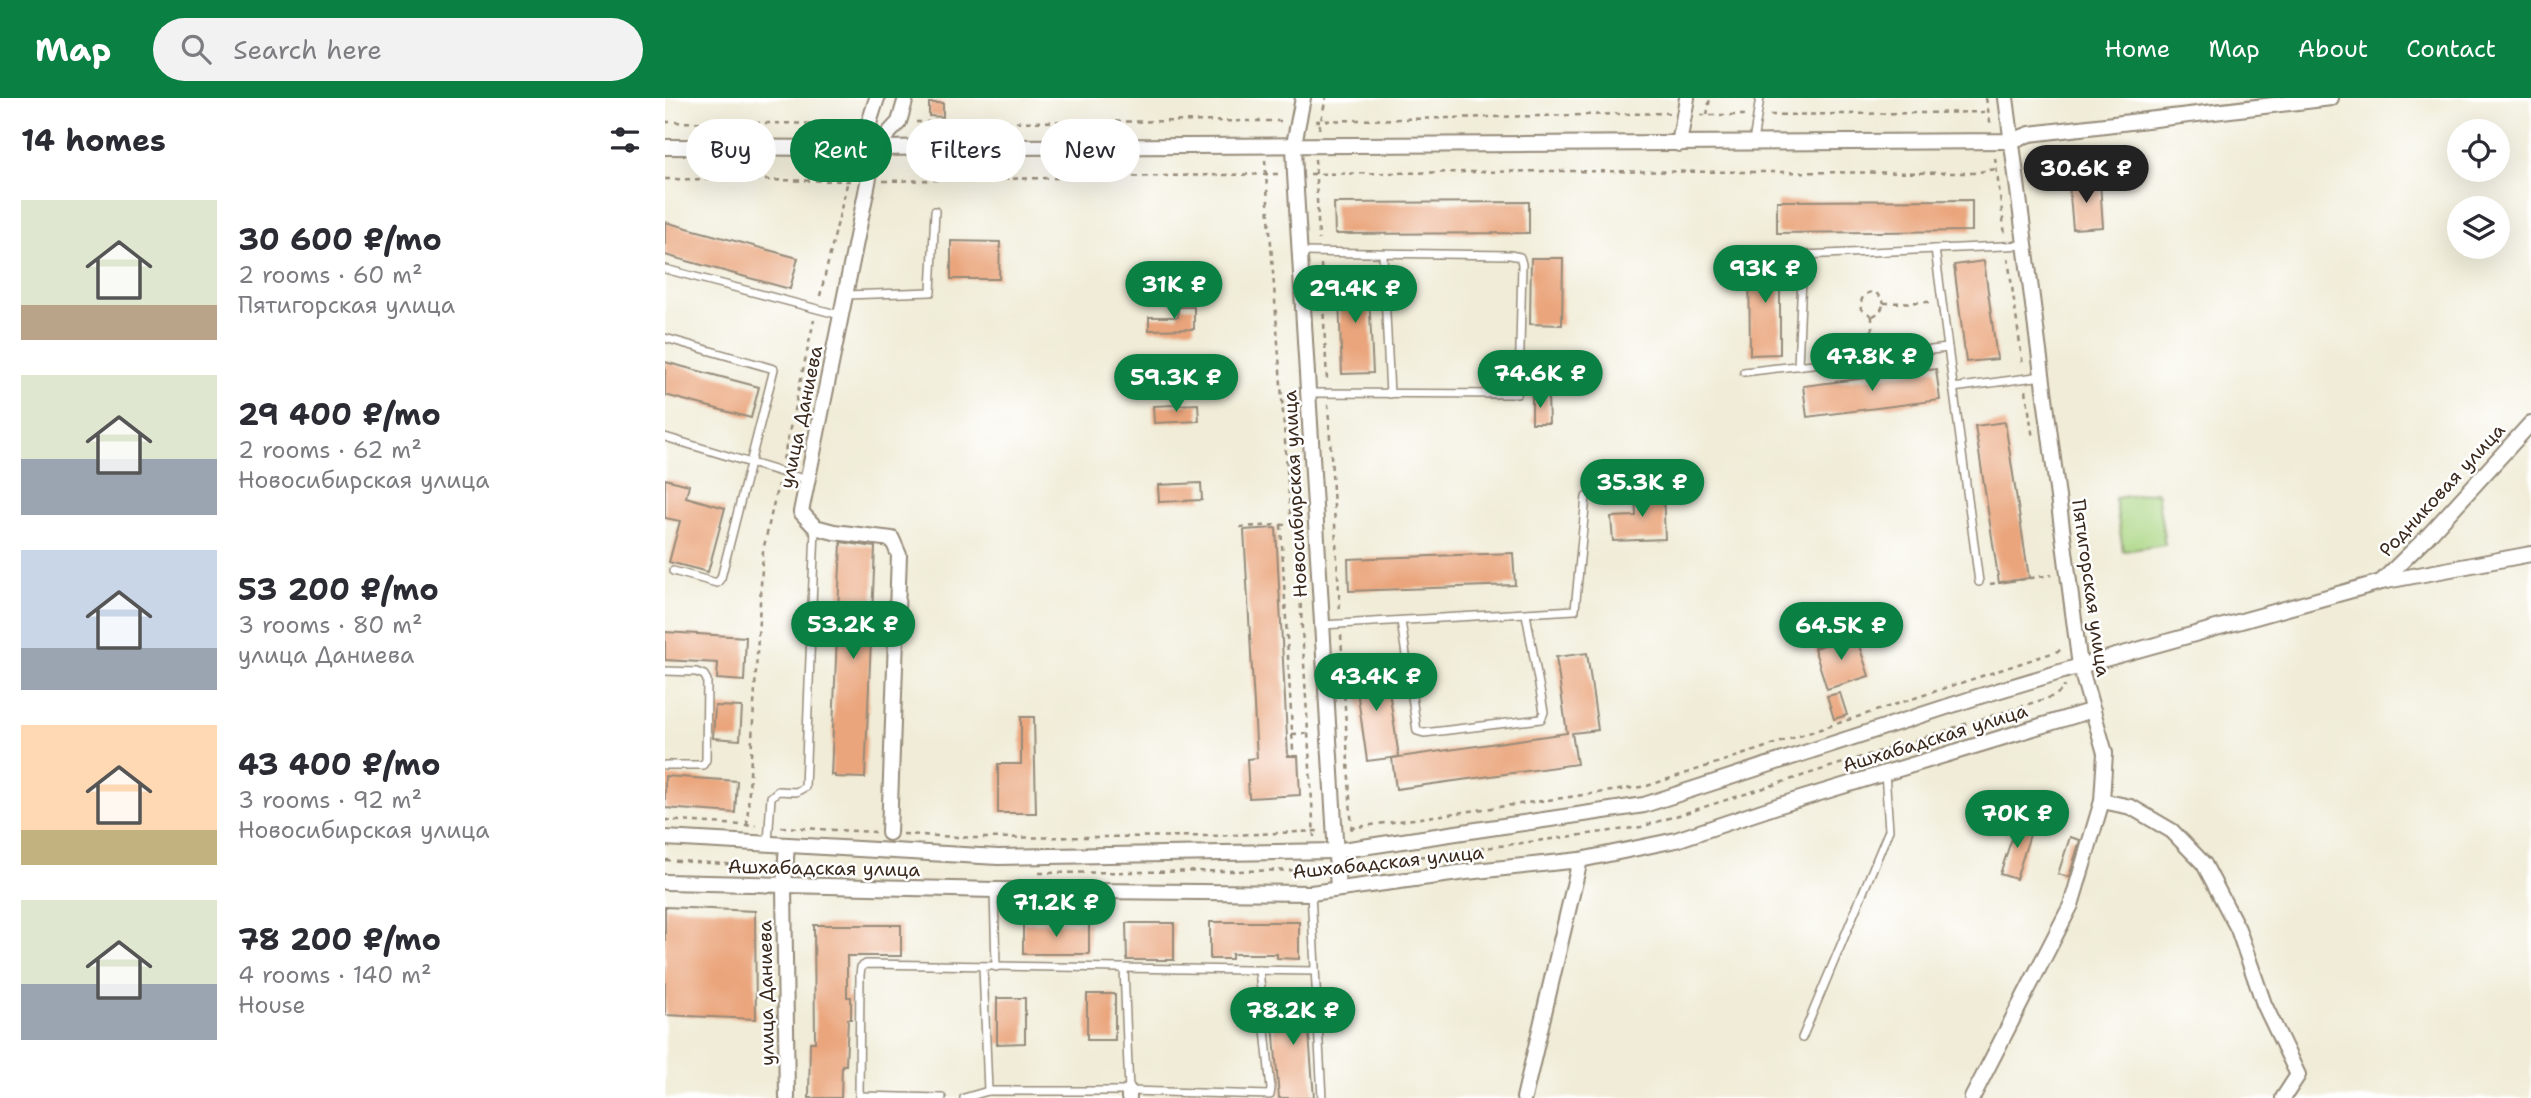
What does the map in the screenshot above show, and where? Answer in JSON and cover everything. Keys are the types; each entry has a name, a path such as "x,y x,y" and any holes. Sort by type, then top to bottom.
{"street":[{"path":"870,119 877,98"},
{"path":"892,130 899,122 906,98"},
{"name":"Новосибирская улица","path":"1303,98 1294,144 1295,174 1338,889"},
{"path":"1679,144 1687,98"},
{"path":"892,148 2011,141 2030,134 2331,98"},
{"name":"Пятигорская улица","path":"1972,1098 2071,905 2102,801 2105,753 2080,666 2007,105"},
{"path":"665,147 790,148"},
{"name":"улица Даниева","path":"815,527 801,512 868,182"},
{"name":"Родниковая улица","path":"2381,582 2426,538 2531,424"},
{"path":"815,527 892,539 899,555 889,833"},
{"path":"665,838 998,857 1336,851 1644,805 2080,666 2381,582 2531,554"},
{"name":"Ашхабадская улица","path":"665,882 995,890 1311,893 1580,860 1676,840 1777,806 2092,710"},
{"path":"2102,801 2131,807 2172,831 2204,864 2238,929 2264,1004 2298,1074 2283,1098"},
{"name":"улица Даниева","path":"787,845 784,886 787,1098"},
{"path":"1524,1098 1580,860"}],"lane":[{"path":"1753,143 1760,98"},
{"path":"845,295 931,292 935,211"},
{"path":"1798,366 1803,255 2027,246"},
{"path":"1935,249 1979,582"},
{"path":"1300,252 1510,255 1520,257 1522,264 1517,394 1308,393"},
{"path":"1383,255 1390,394"},
{"path":"665,269 841,316"},
{"path":"665,338 774,369 721,578 717,583 710,582 673,571"},
{"path":"1744,372 1948,348"},
{"path":"1953,387 2043,376"},
{"path":"665,437 807,480"},
{"path":"1322,625 1575,610 1586,497"},
{"path":"768,843 771,797 778,791 796,792 805,787 815,527"},
{"path":"1401,621 1417,731 1424,733 1541,719 1544,712 1526,614"},
{"path":"665,671 696,672 704,675 707,680 706,760 703,765 697,766 665,765"},
{"path":"1802,1038 1889,830 1885,773"},
{"path":"995,890 996,967"},
{"path":"1311,893 1322,1098"},
{"path":"942,1098 859,1097 861,967 866,964 1315,971"},
{"path":"983,967 988,1091"},
{"path":"1124,968 1129,1094"},
{"path":"964,1098 988,1091 1270,1095 1259,970"}],"path":[{"path":"1326,98 1315,145 1315,174 1353,848"},
{"path":"1707,115 1710,98"},
{"path":"1986,98 1989,113"},
{"path":"899,122 1298,121 1666,112 1685,115 1989,113 2007,105"},
{"path":"665,122 790,123"},
{"path":"1264,146 1291,524"},
{"path":"892,181 1549,171 1973,173 1996,169"},
{"path":"665,179 790,180"},
{"path":"747,825 763,551 848,182"},
{"path":"1866,293 1876,293 1884,303 1881,312 1872,316 1860,309 1860,300 1866,293"},
{"path":"1884,303 1942,302"},
{"path":"1872,316 1872,357"},
{"path":"1240,527 1316,523"},
{"path":"1296,524 1315,851"},
{"path":"1281,525 1293,750"},
{"path":"1979,582 1989,584 2052,575"},
{"path":"665,820 975,838 1213,836 1335,830 1647,786 2061,650"},
{"path":"1292,734 1308,733"}],"green space":[{"path":"2157,492 2165,545 2123,551 2115,498"}],"building":[{"path":"929,103 943,103 943,117 929,116"},
{"path":"2100,182 2103,227 2073,229 2069,184"},
{"path":"1972,200 1972,231 1777,233 1777,201"},
{"path":"1529,202 1529,233 1335,234 1334,203"},
{"path":"665,222 798,258 790,289 665,255"},
{"path":"951,241 1000,242 999,279 951,279"},
{"path":"1749,257 1780,257 1780,354 1750,355"},
{"path":"1531,258 1563,258 1562,325 1530,324"},
{"path":"1984,261 1997,359 1966,362 1954,265"},
{"path":"1368,275 1373,373 1342,374 1338,276"},
{"path":"1178,307 1194,307 1194,329 1149,330 1149,317 1178,317"},
{"path":"665,362 759,387 751,418 665,395"},
{"path":"1936,369 1940,400 1807,417 1803,386"},
{"path":"1532,396 1548,396 1549,423 1532,423"},
{"path":"1198,404 1199,421 1154,423 1153,406"},
{"path":"2005,422 2029,578 1999,583 1975,426"},
{"path":"665,479 689,485 686,497 725,508 708,572 669,562 680,521 665,518"},
{"path":"1201,483 1202,500 1159,502 1158,485"},
{"path":"1663,489 1665,539 1613,541 1611,517 1636,516 1635,491"},
{"path":"1276,528 1288,756 1298,756 1300,795 1249,798 1247,759 1257,758 1244,530"},
{"path":"841,542 875,547 865,778 831,775"},
{"path":"1513,553 1515,585 1349,591 1348,559"},
{"path":"665,632 746,637 744,681 717,679 718,663 665,660"},
{"path":"1856,636 1869,676 1827,689 1814,648"},
{"path":"1587,653 1598,730 1572,733 1577,764 1396,789 1392,758 1567,733 1556,657"},
{"path":"1385,664 1399,757 1367,761 1354,669"},
{"path":"1840,693 1847,715 1834,719 1827,696"},
{"path":"715,706 742,707 740,740 713,738"},
{"path":"1021,717 1034,717 1036,813 998,813 998,764 1021,764"},
{"path":"665,776 737,781 735,813 665,808"},
{"path":"2018,820 2033,825 2016,879 2000,874"},
{"path":"2070,837 2080,840 2069,877 2058,874"},
{"path":"665,907 755,911 756,1019 665,1015"},
{"path":"1210,922 1299,922 1299,959 1277,958 1277,954 1232,954 1232,959 1210,959"},
{"path":"1023,923 1089,923 1089,954 1023,954"},
{"path":"1126,923 1174,923 1174,960 1127,960"},
{"path":"814,925 901,925 901,956 847,956 847,997 851,997 851,1019 848,1019 846,1065 842,1065 841,1098 809,1098 810,1042 815,1042"},
{"path":"1087,994 1115,994 1115,1040 1087,1040"},
{"path":"1306,996 1314,1098 1279,1098 1271,998"},
{"path":"997,998 1025,998 1025,1043 997,1044"}]}
